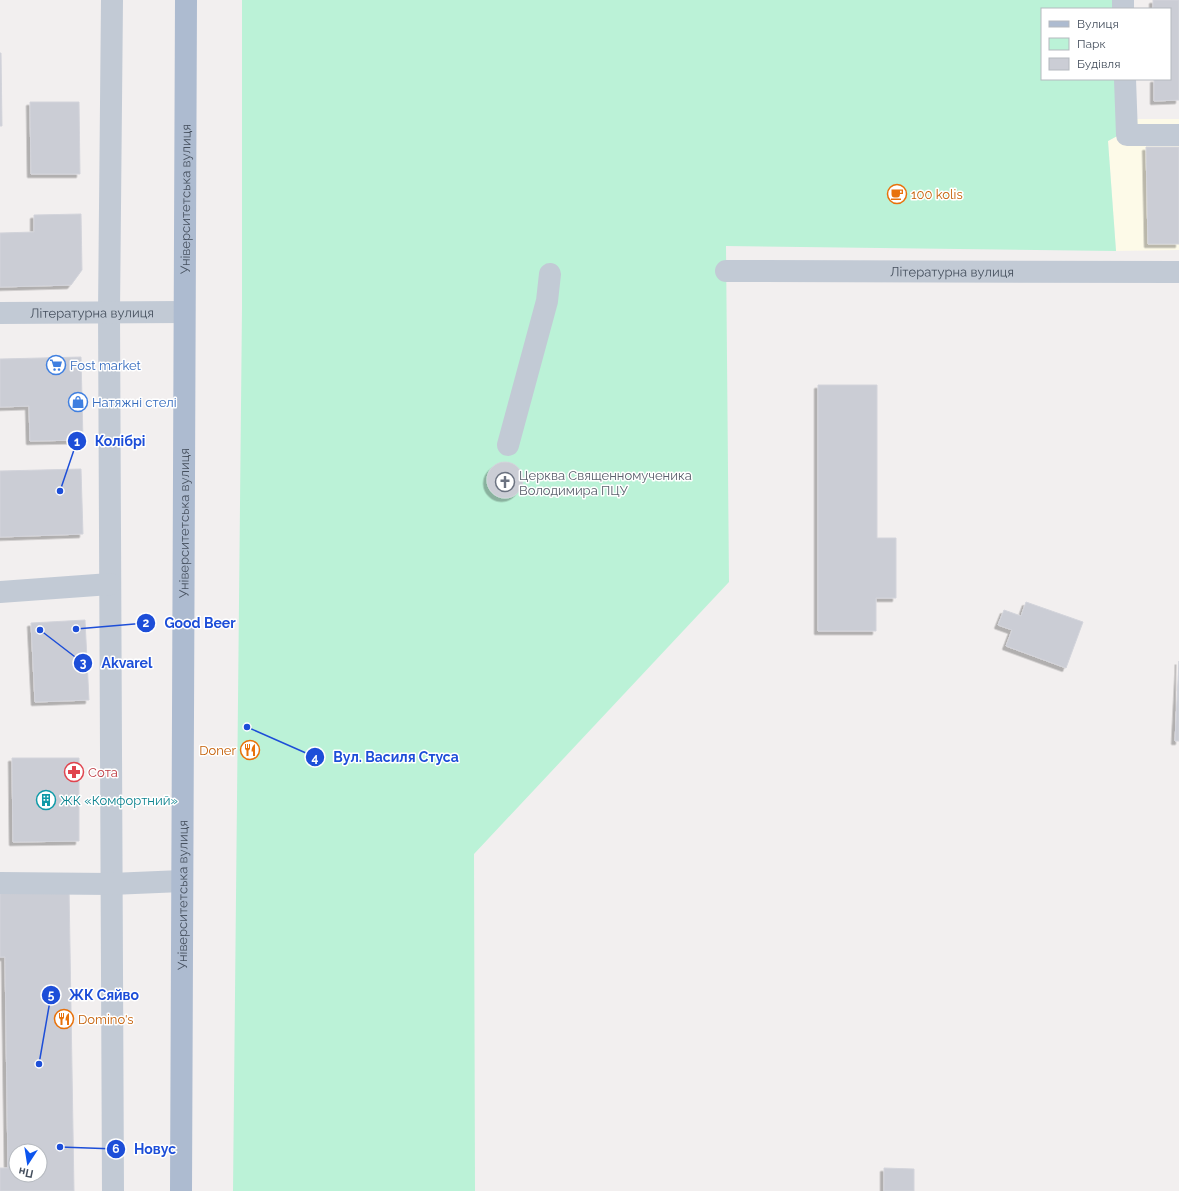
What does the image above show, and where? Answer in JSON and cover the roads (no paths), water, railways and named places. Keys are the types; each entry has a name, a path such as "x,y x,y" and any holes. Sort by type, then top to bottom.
{"main road":[{"name":"Університетська вулиця","path":"181,1191 186,0"}],"street":[{"path":"112,0 109,312 113,1191"},
{"path":"1125,80 1127,135 1179,135"},
{"name":"Літературна вулиця","path":"726,271 1179,272"},
{"path":"508,445 547,301 550,274"},
{"name":"Літературна вулиця","path":"0,313 184,312"},
{"path":"0,592 110,584"},
{"path":"0,883 111,884 182,881"}],"place":[{"name":"100 kolis","path":"897,194"},
{"name":"Fost market","path":"56,365"},
{"name":"Натяжні стелі","path":"78,402"},
{"name":"Церква Священномученика Володимира ПЦУ","path":"505,482"},
{"name":"Колібрі","path":"60,491"},
{"name":"Good Beer","path":"76,629"},
{"name":"Akvarel","path":"40,630"},
{"name":"Вул. Василя Стуса","path":"247,727"},
{"name":"Doner","path":"250,750"},
{"name":"Сота","path":"74,772"},
{"name":"ЖК «Комфортний»","path":"46,800"},
{"name":"Domino's","path":"64,1019"},
{"name":"ЖК Сяйво","path":"39,1064"},
{"name":"Новус","path":"60,1147"}]}
